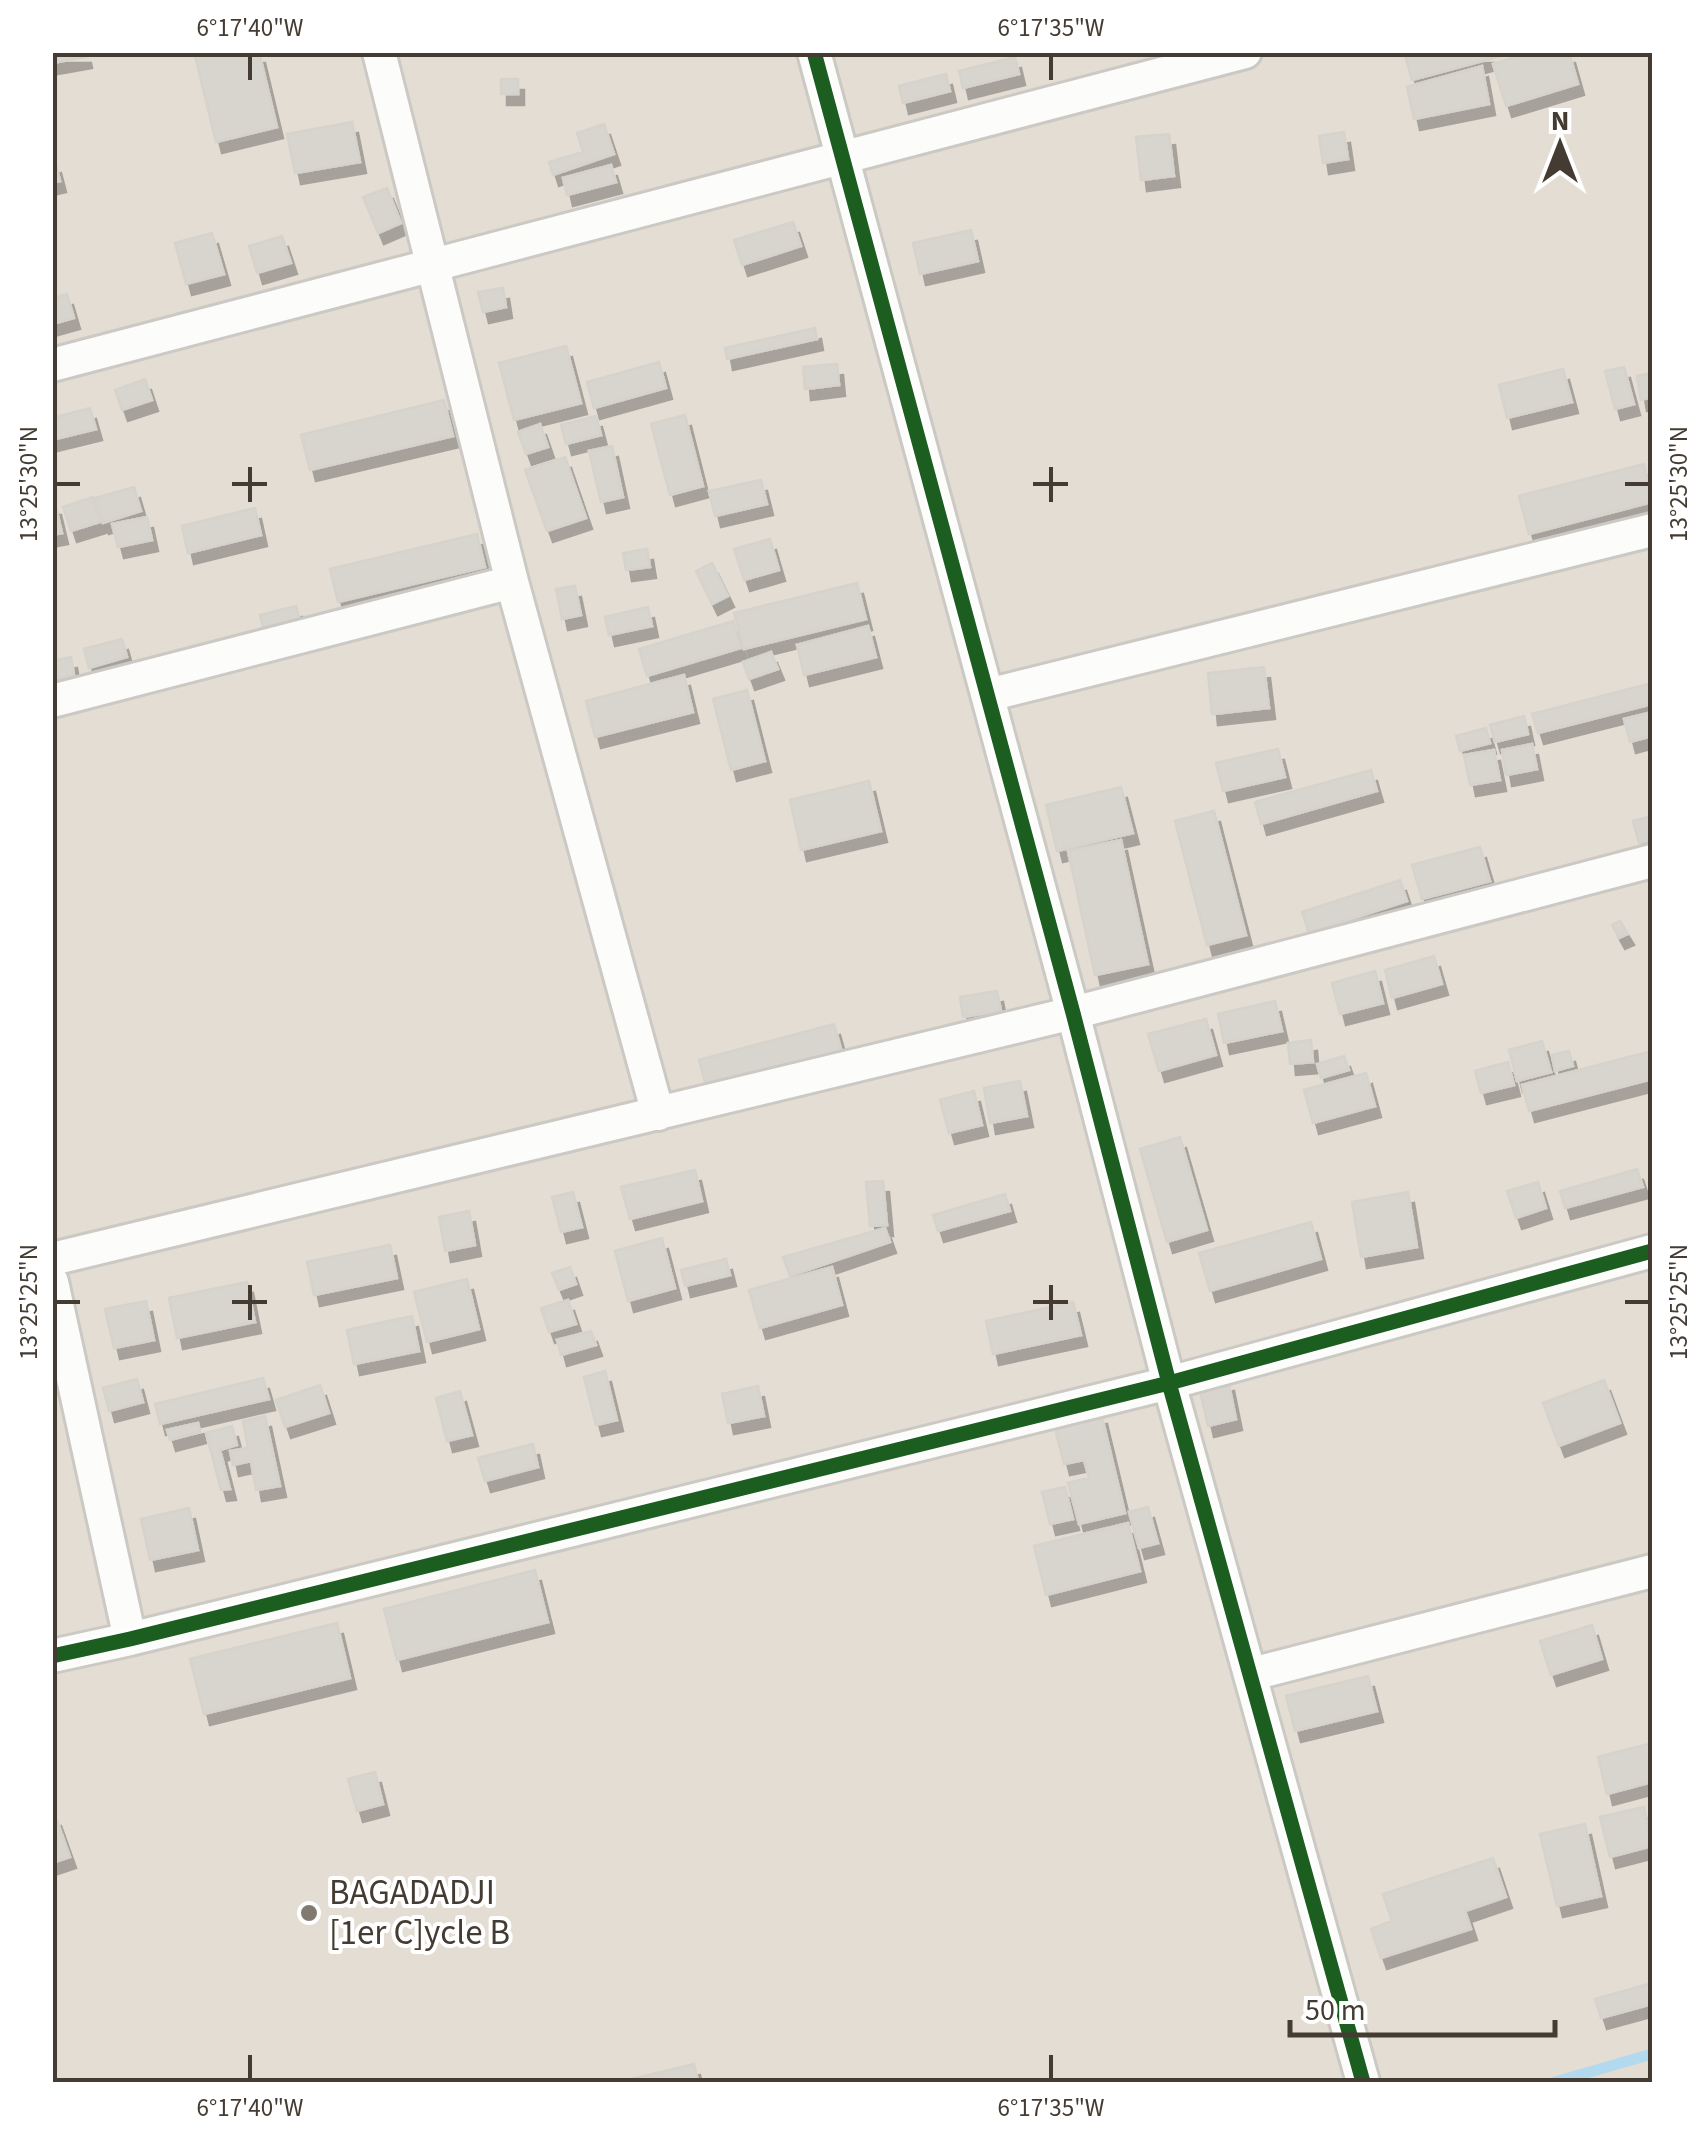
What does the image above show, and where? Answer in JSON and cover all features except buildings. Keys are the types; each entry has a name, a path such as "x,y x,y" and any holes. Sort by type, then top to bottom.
{"street":[{"path":"378,52 512,582 658,1114"},
{"path":"814,52 1074,1013 1169,1383 1363,2082"},
{"path":"52,365 1245,52"},
{"path":"988,695 1652,530"},
{"path":"52,702 512,582"},
{"path":"52,1259 1074,1013 1652,861"},
{"path":"52,1656 1169,1383 1652,1251"},
{"path":"52,1282 130,1639"},
{"path":"1252,1674 1652,1571"}],"shaded area":[{"path":"53,53 1652,53 1652,2082 53,2082"}],"waterway":[{"path":"1555,2082 1652,2054"}],"cycle path":[{"path":"814,52 1169,1383 1363,2082"},
{"path":"52,1656 1169,1383 1652,1251"}],"place":[{"name":"BAGADADJI [1er C]ycle B","path":"309,1913"}]}
